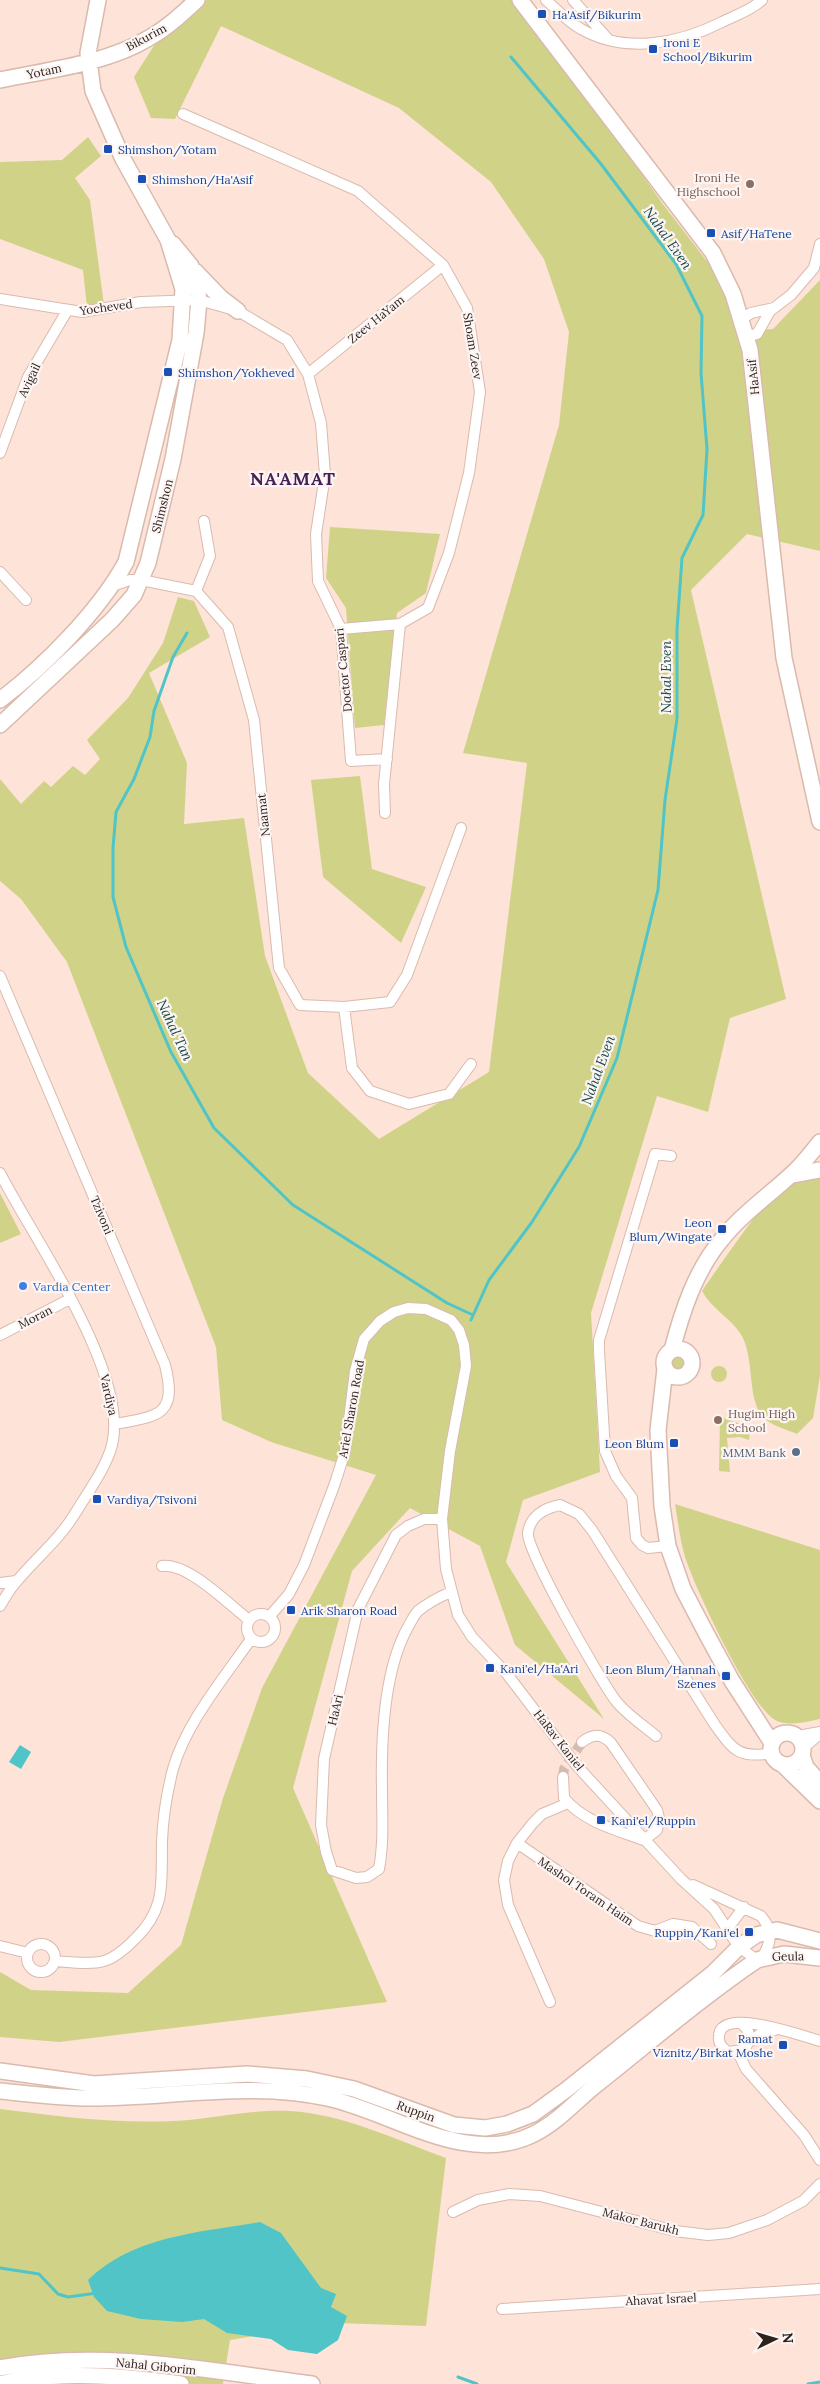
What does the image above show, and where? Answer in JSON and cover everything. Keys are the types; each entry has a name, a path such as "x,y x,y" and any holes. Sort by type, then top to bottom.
{"street":[{"name":"Shimshon","path":"0,700 65,641 112,586 126,562 180,340 183,288 168,240 123,159 97,103 90,80 87,61 89,38 98,0"},
{"name":"Bikurim","path":"87,61 147,40 170,25 197,0"},
{"name":"HaAsif","path":"520,0 713,254 750,315 784,658 820,822"},
{"path":"546,0 581,29 608,40 641,45 686,36 718,24 762,0"},
{"path":"572,0 608,40"},
{"path":"89,38 95,52 105,56 95,84 97,103"},
{"path":"63,66 76,58 89,38"},
{"name":"Yotam","path":"0,80 87,61"},
{"path":"63,66 90,80"},
{"name":"Shoam Zeev","path":"183,114 358,191 443,265 467,308 480,392 469,473 449,553 428,608 400,624 341,629"},
{"name":"Shimshon","path":"0,725 112,620 134,595 148,563 173,459 196,333 199,300 191,266 168,240"},
{"path":"752,340 750,315 774,308 791,295 814,268 820,244"},
{"name":"Zeev HaYam","path":"308,374 443,265"},
{"path":"191,266 221,298 238,311"},
{"name":"Yocheved","path":"0,299 82,312 141,302 183,300"},
{"name":"Doctor Caspari","path":"183,300 199,300 238,311 287,340 308,374 321,424 325,475 316,534 318,582 341,629 351,761 387,759"},
{"path":"196,333 204,314 216,304"},
{"name":"Avigail","path":"0,453 28,377 67,311"},
{"path":"112,586 130,580 141,580 196,591 210,556 204,520"},
{"path":"0,572 26,600"},
{"name":"Naamat","path":"196,591 228,627 254,720 279,968 300,1005 344,1007 390,1002 407,975 461,828"},
{"path":"384,813 384,784 400,624"},
{"name":"Tzivoni","path":"0,976 161,1356 168,1379 168,1401 165,1409 150,1417 115,1424"},
{"path":"344,1007 352,1068 370,1091 409,1104 449,1094 470,1064"},
{"path":"820,1142 792,1174 762,1198 721,1240 702,1269 682,1315 672,1350 665,1358 666,1369 658,1430 662,1506 668,1546 683,1589 732,1681 755,1714 776,1753 820,1801"},
{"path":"668,1546 648,1548 642,1545 636,1538 632,1498 616,1476 605,1451 599,1340 654,1154 671,1156"},
{"path":"792,1174 820,1170"},
{"name":"Vardiya","path":"0,1172 70,1299 106,1375 115,1424 112,1446 75,1514 57,1540 16,1581 0,1606"},
{"name":"Moran","path":"0,1336 70,1299"},
{"name":"Ariel Sharon Road","path":"269,1617 288,1594 304,1565 334,1486 345,1452 355,1371 364,1340 380,1320 394,1312 408,1308 426,1309 451,1320 459,1330 464,1345 466,1366 450,1451 442,1520"},
{"path":"666,1369 671,1375 679,1377 687,1374 692,1368 682,1315"},
{"path":"672,1350 680,1349 688,1352"},
{"path":"662,1402 679,1377"},
{"path":"656,1736 616,1702 540,1570 529,1545 528,1534 531,1522 540,1512 560,1505 579,1514 592,1530 715,1725 732,1748 750,1756 776,1753 796,1763 797,1743"},
{"name":"HaAri","path":"442,1520 424,1519 408,1526 396,1536 358,1609 324,1759 322,1826 326,1852 332,1870 345,1875 367,1877 379,1869 383,1829 382,1786 385,1720 392,1670 402,1638 416,1612 451,1592"},
{"path":"442,1520 446,1569 451,1592"},
{"path":"162,1566 171,1565 188,1572 250,1620"},
{"path":"0,1582 16,1581"},
{"name":"HaRav Kaniel","path":"451,1592 458,1615 472,1637 507,1674 577,1766 681,1879 714,1909 739,1947 759,1959"},
{"path":"259,1615 269,1617 274,1628 270,1639 262,1642 251,1638 247,1632 250,1620 259,1615"},
{"path":"55,1961 104,1961 128,1947 148,1927 159,1905 163,1875 162,1841 165,1803 174,1767 201,1712 251,1638"},
{"path":"755,1714 797,1743 806,1766 820,1783"},
{"path":"776,1753 778,1736 797,1743 820,1733"},
{"path":"563,1777 564,1798 592,1820 644,1840 658,1830 660,1818 657,1810 605,1737 589,1737 582,1742"},
{"path":"550,2002 508,1905 504,1880 508,1861 517,1843 542,1814 568,1803"},
{"name":"Mashol Toram Haim","path":"517,1843 638,1926 655,1931 673,1924 692,1928 711,1944"},
{"name":"HaRav Kaniel","path":"681,1879 761,1916 770,1930"},
{"path":"728,1928 744,1907"},
{"path":"759,1959 769,1946 770,1930"},
{"name":"Geula","path":"770,1930 786,1931 820,1941"},
{"name":"Ruppin","path":"0,2091 89,2098 247,2089 291,2091 356,2105 446,2138 475,2144 492,2144 534,2134 560,2116 618,2059 722,1965 739,1947 756,1935 770,1930"},
{"path":"36,1945 46,1945 52,1950 55,1961 50,1968 39,1972 29,1965 28,1953 36,1945"},
{"path":"0,1946 28,1953"},
{"name":"Geula","path":"759,1959 789,1954 820,1958"},
{"name":"Ruppin","path":"0,2071 94,2084 247,2074 307,2079 354,2089 454,2125 485,2128 507,2124 533,2114 618,2059 759,1959"},
{"path":"777,2030 763,2032 749,2042 743,2050 733,2053 724,2049 719,2036 727,2024 741,2023 762,2025 820,2041"},
{"path":"741,2023 748,2031 749,2042"},
{"path":"738,2052 746,2069 804,2135 820,2160"},
{"name":"Makor Barukh","path":"453,2212 478,2200 509,2194 540,2196 675,2231 708,2235 730,2233 767,2220 803,2201 820,2184"},
{"name":"Ahavat Israel","path":"502,2309 820,2290"},
{"name":"Nahal Giborim","path":"0,2368 62,2361 100,2360 312,2384"},
{"name":"Nahal Giborim","path":"0,2384 46,2378 98,2377 144,2379 181,2384"}],"green space":[{"path":"183,0 520,0 662,203 716,273 739,331 773,329 820,280 820,551 747,534 691,590 786,999 730,1018 708,1112 657,1096 591,1313 600,1472 523,1500 506,1562 604,1719 515,1645 480,1546 410,1508 352,1571 293,1788 387,2002 59,2042 0,2037 0,1972 31,1990 128,1993 181,1945 223,1798 262,1688 376,1475 271,1442 222,1420 216,1347 67,962 21,899 0,881 0,779 21,804 44,781 51,787 73,766 85,775 100,759 87,740 128,698 163,643 178,597 194,601 210,637 149,673 187,763 184,824 244,818 265,956 308,1073 379,1139 489,1072 527,763 463,753 559,425 569,332 544,259 491,182 399,108 221,26 175,119 151,118 134,77"},
{"path":"88,137 101,156 75,178 90,200 104,305 87,307 83,270 0,239 0,162 62,160"},
{"path":"330,527 440,534 426,593 397,613 384,725 355,728 346,608 326,578"},
{"path":"360,776 372,869 426,887 401,943 323,877 311,780"},
{"path":"820,1173 820,1376 813,1418 797,1434 772,1424 761,1415 753,1394 745,1343 736,1327 710,1302 702,1291 760,1210 784,1183 796,1176"},
{"path":"0,1193 21,1234 0,1243"},
{"path":"676,1355 682,1355 687,1360 685,1369 676,1371 671,1366 671,1360"},
{"path":"716,1366 722,1366 727,1371 725,1380 716,1382 711,1377 711,1371"},
{"path":"720,1417 750,1427 749,1440 740,1437 727,1438 730,1472 719,1471"},
{"path":"675,1504 820,1550 820,1719 797,1723 780,1722 764,1710 752,1693 724,1645 691,1572 685,1557"},
{"path":"0,2109 141,2122 189,2120 265,2111 310,2113 350,2122 446,2158 426,2326 337,2323 230,2340 223,2384 0,2384"}],"water":[{"path":"20,1745 31,1752 21,1769 9,1762"},
{"path":"260,2222 281,2233 321,2288 336,2294 331,2307 347,2316 338,2340 317,2354 288,2350 271,2339 227,2333 204,2319 182,2322 141,2319 107,2311 94,2297 88,2280 106,2265 125,2254 168,2238"}],"waterway":[{"name":"Nahal Even","path":"471,1320 489,1280 532,1222 579,1147 617,1058 658,890 665,800 677,719 677,629 682,558 703,515 707,449 701,373 702,316 676,264 601,164 511,57"},
{"name":"Nahal Tan","path":"187,633 173,657 154,711 150,737 134,779 116,812 113,848 113,897 126,947 171,1052 214,1128 293,1205 447,1303 473,1315"},
{"name":"Nahal Giborim","path":"0,2268 39,2274 58,2294 68,2297 97,2293"},
{"name":"Nahal Giborim","path":"458,2377 477,2384"},
{"name":"Nahal Giborim","path":"808,2384 820,2382"}],"tunnel":[{"path":"563,1777 564,1769 582,1742"}],"place":[{"name":"Ha'Asif/Bikurim","path":"542,14"},
{"name":"Ironi E School/Bikurim","path":"653,49"},
{"name":"Shimshon/Yotam","path":"108,149"},
{"name":"Shimshon/Ha'Asif","path":"142,179"},
{"name":"Ironi He Highschool","path":"750,184"},
{"name":"Asif/HaTene","path":"711,233"},
{"name":"Shimshon/Yokheved","path":"168,372"},
{"name":"Leon Blum/Wingate","path":"722,1229"},
{"name":"Vardia Center","path":"23,1286"},
{"name":"Hugim High School","path":"718,1420"},
{"name":"Leon Blum","path":"674,1443"},
{"name":"MMM Bank","path":"796,1452"},
{"name":"Vardiya/Tsivoni","path":"97,1499"},
{"name":"Arik Sharon Road","path":"291,1610"},
{"name":"Kani'el/Ha'Ari","path":"490,1668"},
{"name":"Leon Blum/Hannah Szenes","path":"726,1676"},
{"name":"Kani'el/Ruppin","path":"601,1820"},
{"name":"Ruppin/Kani'el","path":"749,1932"},
{"name":"Ramat Viznitz/Birkat Moshe","path":"783,2045"}],"district":[{"name":"NA'AMAT","path":"293,478"}]}
